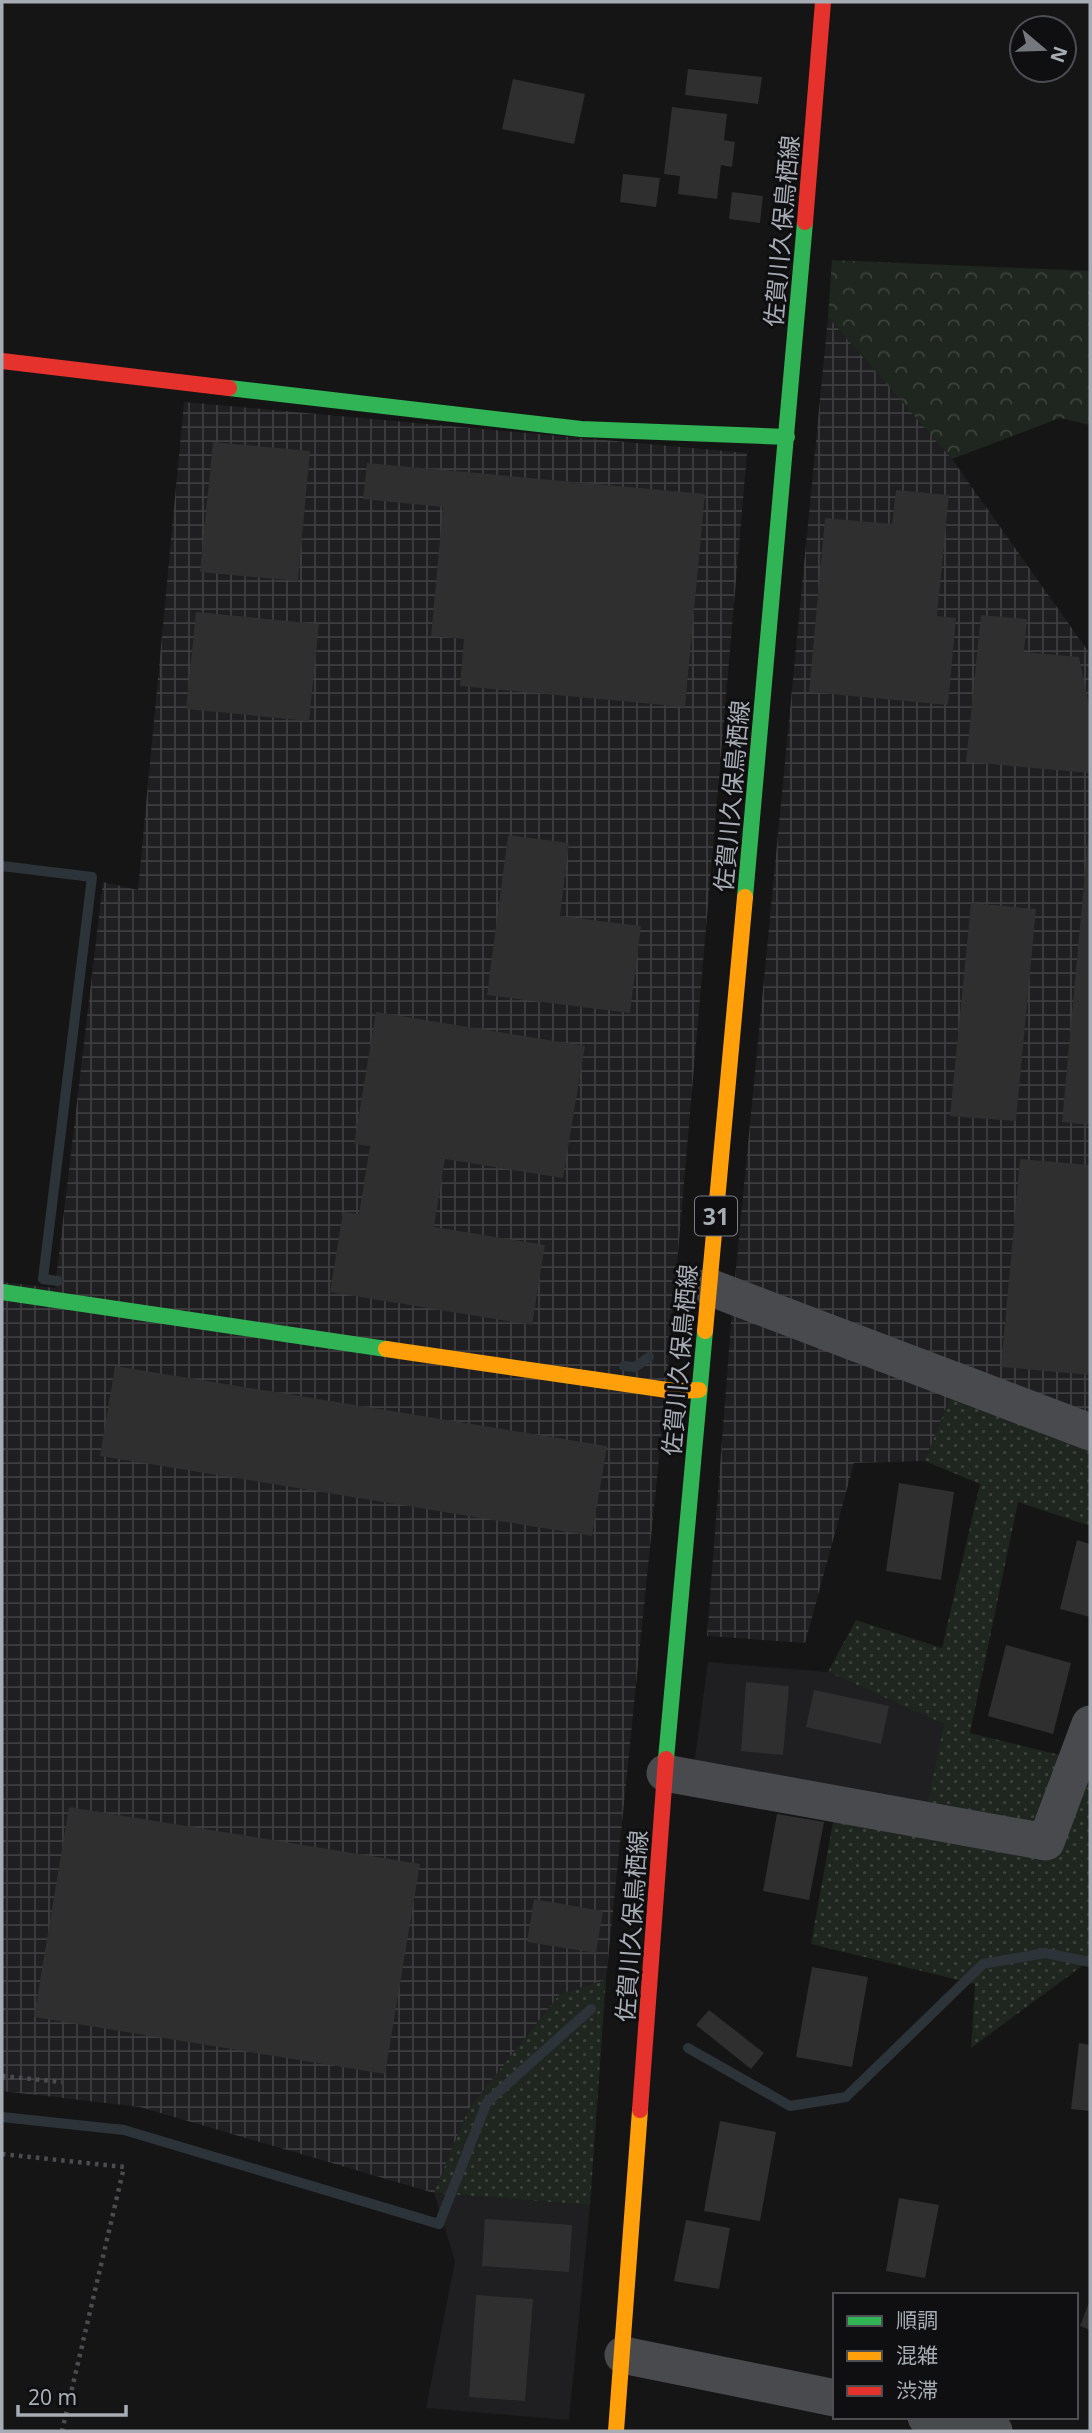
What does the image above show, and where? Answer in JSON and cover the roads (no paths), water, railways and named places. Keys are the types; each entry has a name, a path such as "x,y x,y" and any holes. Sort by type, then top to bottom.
{"main road":[{"name":"佐賀川久保鳥栖線","path":"616,2431 665,1773 787,437 823,2"},
{"path":"2,361 581,429 787,437"},
{"path":"2,1292 674,1391 699,1390"}],"street":[{"path":"709,1287 1090,1432"},
{"path":"665,1773 1046,1842 1090,1724"},
{"path":"623,2355 833,2399"},
{"path":"936,2419 994,2431"}],"waterway":[{"path":"2,866 92,877 43,1279 58,1281"},
{"path":"624,1366 635,1367 649,1357"},
{"path":"688,2048 790,2106 846,2097 983,1964 1045,1953 1090,1962"},
{"path":"2,2117 124,2130 439,2224 487,2102 591,2009"}]}
